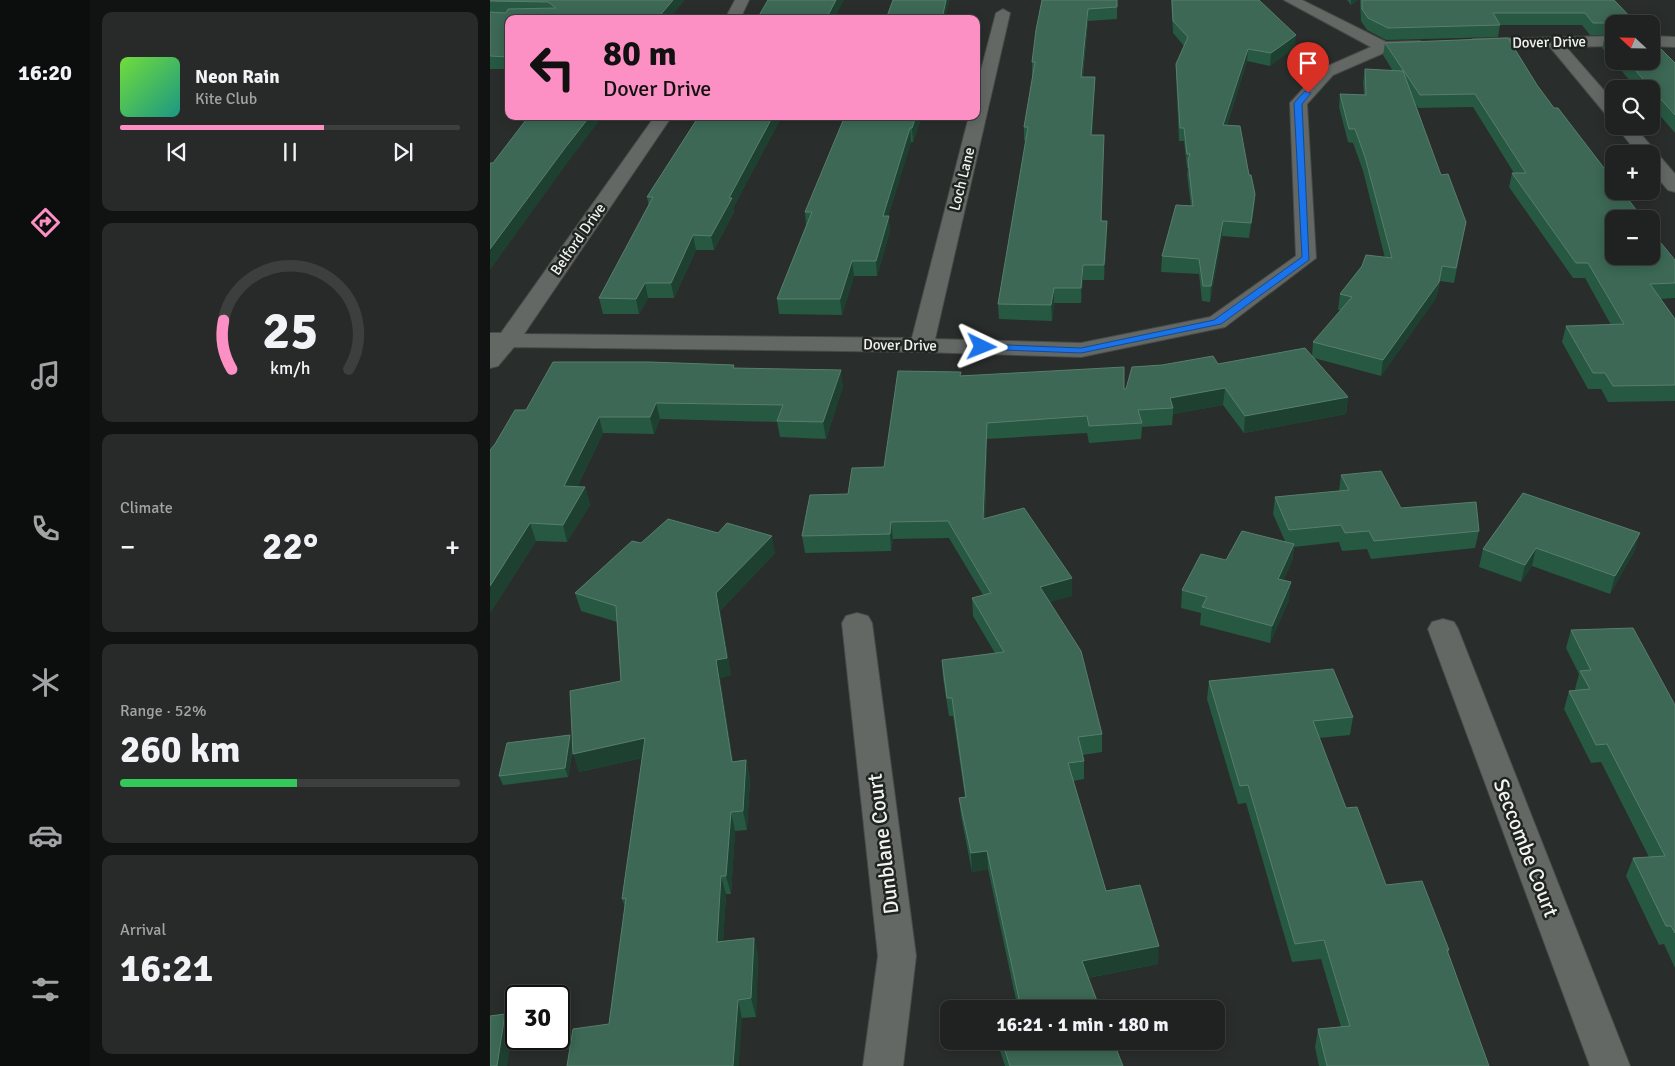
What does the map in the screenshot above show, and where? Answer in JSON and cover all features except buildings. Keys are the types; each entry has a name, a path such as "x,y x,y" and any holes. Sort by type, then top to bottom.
{"street":[{"path":"734,15 742,0"},
{"path":"1290,0 1383,48"},
{"name":"Loch Lane","path":"980,107 1003,13"},
{"name":"Dover Drive","path":"1459,45 1605,41"},
{"path":"1660,41 1675,42"},
{"path":"1554,42 1605,102"},
{"name":"Dover Drive","path":"499,340 922,345 1081,350 1217,322 1306,258 1298,103 1327,72 1383,48 1440,46"},
{"name":"Belford Drive","path":"490,361 499,340 661,120"},
{"name":"Loch Lane","path":"922,345 977,120"},
{"path":"1632,135 1641,145"},
{"path":"1660,168 1675,186"},
{"name":"Dunblane Court","path":"857,623 897,956 883,1066"},
{"name":"Seccombe Court","path":"1443,629 1610,1066"}],"route":[{"path":"982,347 1081,350 1217,322 1306,258 1298,103 1308,93"}]}
